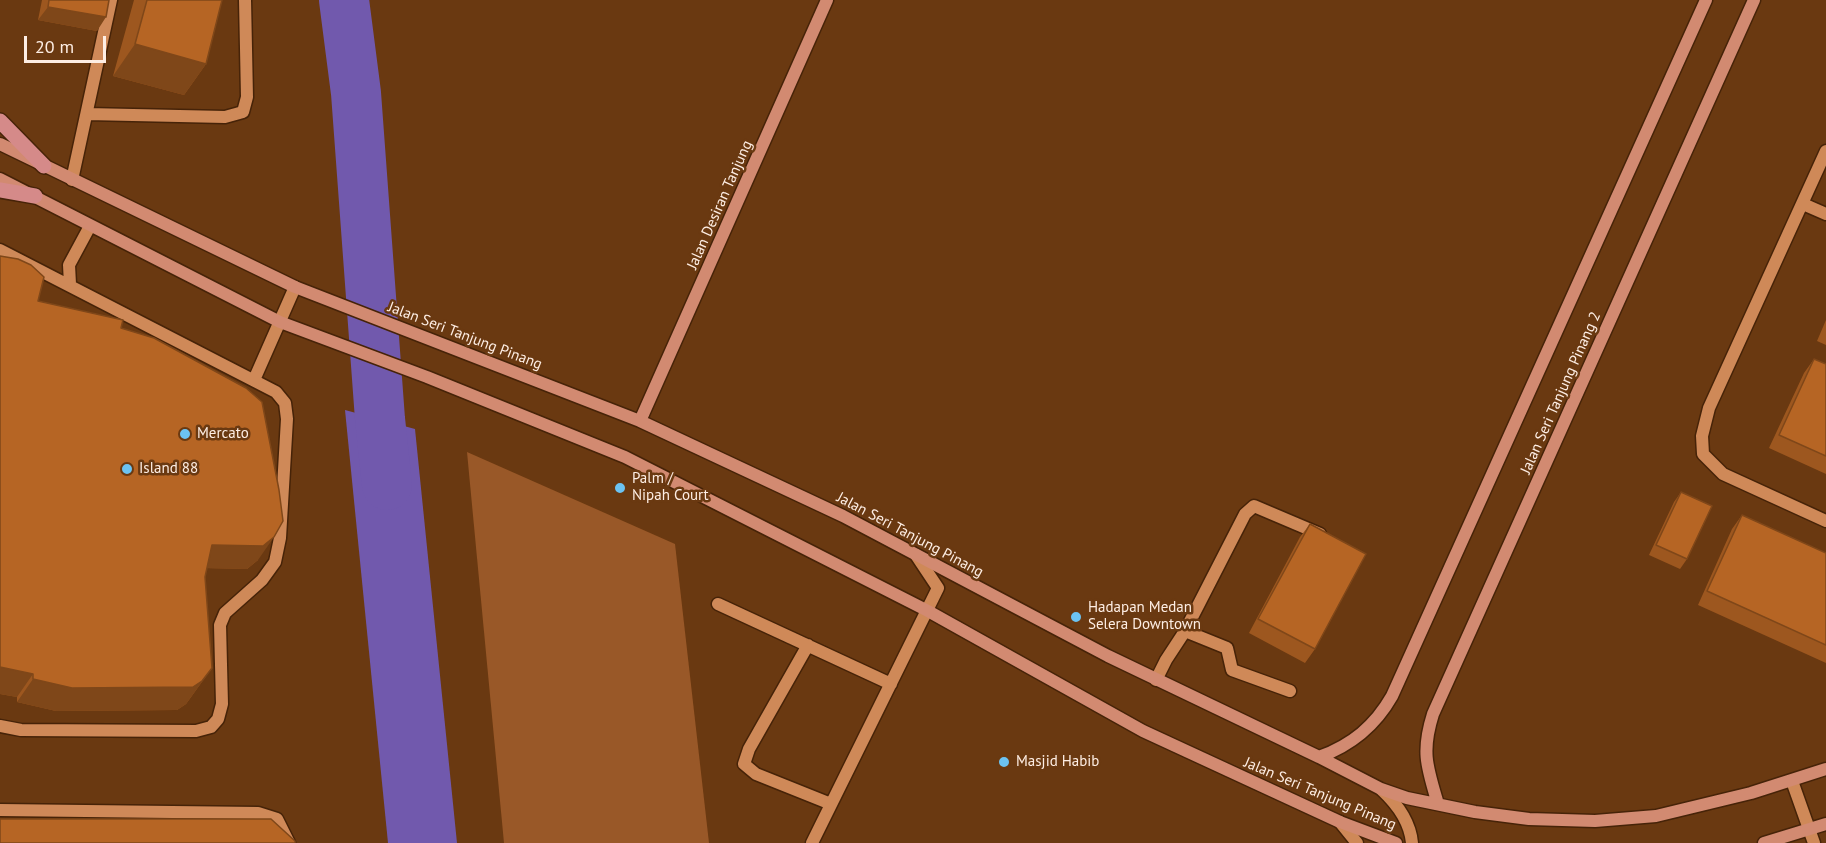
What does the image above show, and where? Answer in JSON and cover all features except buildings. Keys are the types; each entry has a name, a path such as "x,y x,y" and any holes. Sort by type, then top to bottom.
{"main road":[{"name":"Jalan Desiran Tanjung","path":"640,421 827,0"},
{"name":"Jalan Seri Tanjung Pinang 2","path":"1319,757 1338,750 1368,729 1382,713 1392,696 1706,0"},
{"name":"Jalan Seri Tanjung Pinang 2","path":"1438,804 1425,755 1427,734 1433,714 1754,0"},
{"path":"0,121 44,166"},
{"name":"Jalan Seri Tanjung Pinang","path":"0,144 295,287 640,421 843,516 1156,680 1381,789 1407,798 1475,812 1529,819 1595,821 1656,816 1792,781 1826,769"},
{"name":"Jalan Seri Tanjung Pinang","path":"0,179 280,322 427,377 625,457 928,611 1143,731 1340,822 1396,843"},
{"path":"0,190 35,196"},
{"path":"1764,843 1826,824"}],"street":[{"path":"72,180 111,0"},
{"path":"87,114 225,117 243,112 247,97 245,0"},
{"path":"1826,151 1709,408 1702,436 1703,454 1723,474 1826,521"},
{"path":"1803,204 1826,214"},
{"path":"70,284 69,265 90,226"},
{"path":"0,250 276,392 285,403 287,419 280,538 275,562 262,580 225,613 220,625 222,704 218,719 211,727 196,731 21,730 0,726"},
{"path":"50,274 69,265"},
{"path":"254,380 295,287"},
{"path":"1156,680 1185,631 1245,514 1254,506 1326,537"},
{"path":"812,843 938,588 916,555"},
{"path":"718,604 891,684"},
{"path":"1185,631 1227,648 1232,670 1290,691"},
{"path":"808,645 749,749 744,764 756,774 831,804"},
{"path":"1792,781 1814,843"},
{"path":"1381,789 1395,802 1403,815 1412,843"},
{"path":"2,814 258,813 277,819 289,843"},
{"path":"1340,822 1356,843"}],"shaded area":[{"path":"345,410 415,429 457,843 388,843"},
{"path":"467,452 675,544 709,843 504,843"}],"waterway":[{"path":"344,0 356,93 387,485"}],"place":[{"name":"Mercato","path":"185,434"},
{"name":"Island 88","path":"127,469"},
{"name":"Palm / Nipah Court","path":"620,488"},
{"name":"Hadapan Medan Selera Downtown","path":"1076,617"},
{"name":"Masjid Habib","path":"1004,762"}]}
